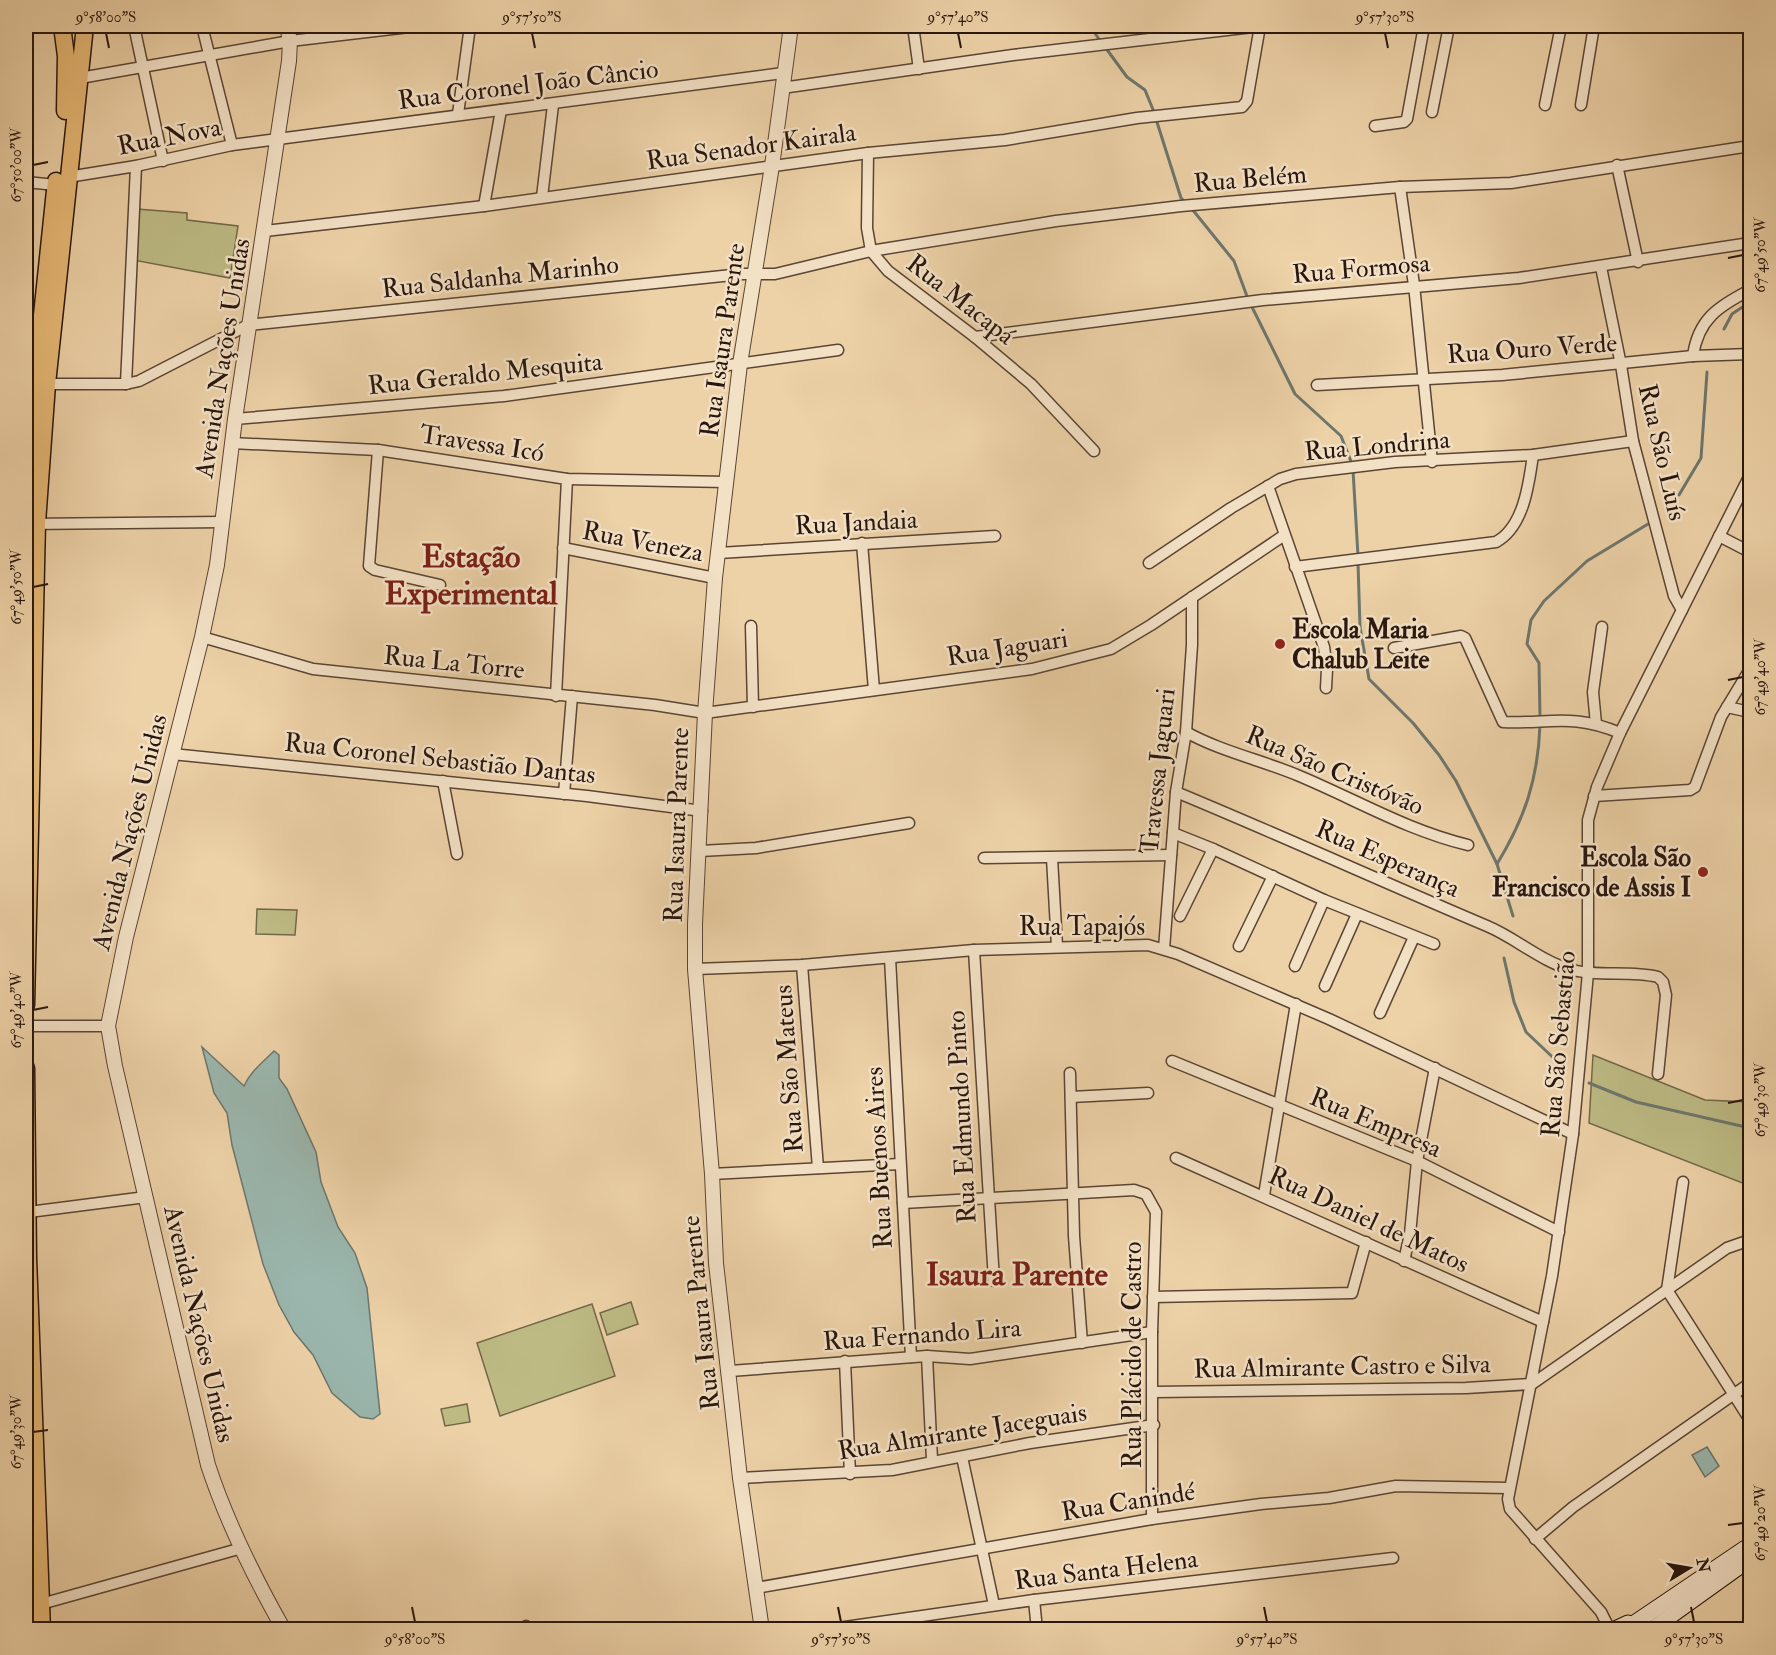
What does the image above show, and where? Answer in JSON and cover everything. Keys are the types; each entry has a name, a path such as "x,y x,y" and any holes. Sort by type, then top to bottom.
{"main road":[{"path":"62,26 67,94 62,181"},
{"path":"26,469 62,181 80,78 85,26"},
{"path":"26,1005 31,524 35,385"},
{"path":"26,1068 28,1329 41,1604 31,1628"},
{"path":"1624,1627 1750,1545"},
{"path":"1651,1629 1750,1559"},
{"path":"26,1578 31,1628"}],"street":[{"path":"134,26 163,161"},
{"path":"202,26 232,145"},
{"name":"Avenida Nações Unidas","path":"285,1629 255,1580 221,1507 208,1465 115,1066 108,1026 126,937 202,637 223,522 231,443 278,140 290,41 287,26"},
{"path":"80,78 290,41 418,26"},
{"path":"458,114 470,26"},
{"name":"Rua Isaura Parente","path":"762,1629 740,1478 730,1371 716,1263 712,1174 695,969 705,713 715,578 740,364 756,273 791,26"},
{"path":"913,26 919,69"},
{"path":"782,88 1129,40 1185,30 1261,26"},
{"name":"Rua Senador Kairala","path":"265,231 484,206 868,153 1005,140 1146,117 1242,107 1247,101 1261,26"},
{"path":"1375,126 1404,122 1407,119 1424,26"},
{"path":"1432,112 1449,26"},
{"path":"1545,105 1561,26"},
{"path":"1581,105 1594,26"},
{"name":"Rua Coronel João Câncio","path":"278,140 458,114 553,105 783,73"},
{"path":"543,197 553,105"},
{"path":"484,206 501,110"},
{"name":"Rua Nova","path":"26,182 62,181 232,145 278,140"},
{"name":"Rua Belém","path":"756,273 775,274 871,251 975,232 1181,206 1400,187 1511,183 1750,146"},
{"name":"Rua Macapá","path":"868,153 867,228 871,251 888,271 975,336 1031,384 1094,451"},
{"path":"1617,165 1638,262"},
{"path":"126,384 136,166"},
{"path":"1400,187 1414,285 1432,462"},
{"name":"Rua Formosa","path":"975,336 1263,300 1414,285 1519,278 1638,262 1750,243"},
{"name":"Rua São Luís","path":"1600,267 1621,365 1633,441 1674,597 1682,610"},
{"name":"Rua Saldanha Marinho","path":"35,385 126,384 149,377 218,338 248,325 756,273"},
{"path":"1694,356 1696,338 1707,320 1727,303 1750,290"},
{"name":"Rua Geraldo Mesquita","path":"235,419 504,396 838,350"},
{"name":"Rua Ouro Verde","path":"1317,385 1621,365 1694,356 1750,354"},
{"name":"Rua Londrina","path":"1149,563 1268,486 1296,474 1395,462 1432,462 1533,455 1633,441"},
{"name":"Travessa Icó","path":"231,443 378,450 567,479 726,482"},
{"path":"378,450 369,566 375,570 440,585"},
{"path":"1294,567 1366,560 1484,544 1501,539 1527,495 1533,455"},
{"name":"Rua São Sebastião","path":"1624,1627 1601,1612 1535,1539 1510,1509 1508,1488 1532,1384 1559,1232 1573,1134 1588,973 1586,840 1594,796 1620,733 1750,475"},
{"path":"556,696 567,479"},
{"path":"1268,486 1283,536 1324,647 1328,669 1326,688"},
{"path":"31,524 223,522"},
{"name":"Rua Jandaia","path":"719,553 994,536"},
{"name":"Rua Jaguari","path":"705,713 1032,669 1091,655 1130,639 1283,536"},
{"path":"1719,536 1750,552"},
{"path":"862,543 874,690"},
{"name":"Rua Veneza","path":"563,548 715,578"},
{"name":"Travessa Jaguari","path":"1164,949 1176,792 1186,732 1192,645 1192,597"},
{"path":"751,626 753,707"},
{"path":"1596,724 1593,692 1602,627"},
{"path":"1394,648 1456,635 1465,638 1499,720 1514,722 1558,719 1596,724 1620,733"},
{"name":"Rua La Torre","path":"202,637 313,669 655,705 705,713"},
{"path":"1594,796 1693,789 1713,734 1726,707 1750,669"},
{"path":"564,794 572,696"},
{"path":"1726,707 1750,712"},
{"name":"Rua São Cristóvão","path":"1186,732 1205,743 1243,754 1299,776 1405,826 1468,845"},
{"name":"Rua Coronel Sebastião Dantas","path":"172,754 564,794 702,811"},
{"path":"443,781 457,854"},
{"name":"Rua Esperança","path":"1176,792 1268,830 1430,904 1490,927 1553,962 1588,973 1652,976 1663,982 1666,1003 1658,1074"},
{"path":"700,851 756,848 909,823"},
{"path":"1173,833 1324,900 1434,944"},
{"path":"1180,916 1213,849"},
{"path":"984,858 1171,855"},
{"path":"1052,858 1057,946"},
{"path":"1239,946 1273,876"},
{"path":"1295,966 1324,900"},
{"path":"1324,986 1357,914"},
{"path":"1380,1013 1414,937"},
{"name":"Rua Tapajós","path":"695,969 802,966 974,950 1057,946 1133,945 1164,949 1296,1004 1573,1134"},
{"name":"Rua Edmundo Pinto","path":"974,950 994,1281"},
{"name":"Rua Buenos Aires","path":"890,958 911,1357"},
{"name":"Rua São Mateus","path":"802,966 818,1168"},
{"path":"1264,1195 1296,1004"},
{"path":"26,1026 108,1026"},
{"name":"Rua Empresa","path":"1172,1061 1417,1161 1559,1232"},
{"path":"1404,1261 1411,1226 1417,1161 1435,1068"},
{"path":"1070,1073 1073,1195 1082,1343"},
{"path":"1071,1096 1148,1093"},
{"name":"Rua Daniel de Matos","path":"1176,1158 1264,1195 1404,1261 1543,1322"},
{"path":"712,1174 900,1164"},
{"path":"1683,1182 1666,1290 1750,1420"},
{"name":"Rua Plácido de Castro","path":"1073,1195 1134,1190 1146,1194 1156,1212 1152,1332 1154,1392 1152,1519"},
{"path":"903,1203 1073,1195"},
{"path":"28,1212 146,1197"},
{"path":"1532,1384 1726,1248 1750,1240"},
{"path":"1153,1297 1352,1293 1366,1242"},
{"name":"Rua Fernando Lira","path":"730,1371 927,1356 970,1359 1152,1332"},
{"path":"927,1356 932,1461"},
{"path":"845,1361 850,1474"},
{"path":"1535,1539 1573,1507 1750,1383"},
{"name":"Rua Almirante Castro e Silva","path":"1154,1392 1466,1389 1532,1384"},
{"name":"Rua Almirante Jaceguais","path":"740,1478 892,1470 1041,1442 1154,1425"},
{"path":"962,1457 994,1605"},
{"name":"Rua Canindé","path":"756,1588 1152,1519 1261,1504 1329,1498 1396,1486 1508,1488"},
{"path":"41,1604 242,1548"},
{"name":"Rua Santa Helena","path":"824,1629 901,1624 994,1605 1393,1558"},
{"path":"1034,1600 1038,1629"}],"shaded area":[{"path":"137,209 187,213 187,220 238,226 230,278 133,260"},
{"path":"257,909 297,910 295,935 256,934"},
{"path":"1593,1055 1705,1100 1750,1102 1750,1186 1589,1123"},
{"path":"631,1302 638,1324 607,1335 600,1313"},
{"path":"592,1304 615,1376 500,1416 477,1343"},
{"path":"467,1404 470,1422 445,1426 441,1409"}],"water":[{"path":"202,1047 244,1086 253,1072 274,1051 279,1055 279,1078 287,1089 316,1152 321,1182 338,1227 355,1253 367,1288 380,1414 373,1419 360,1417 332,1393 313,1355 294,1332 279,1305 263,1264 232,1145 227,1113 214,1093"},
{"path":"1707,1447 1719,1466 1705,1477 1692,1455"}],"waterway":[{"path":"1090,26 1101,42"},
{"path":"1105,47 1127,77 1145,90 1154,112"},
{"path":"1156,119 1181,198 1185,202"},
{"path":"1192,209 1234,261 1248,299"},
{"path":"1724,329 1732,314 1750,302"},
{"path":"1251,305 1295,394 1341,436 1352,464"},
{"path":"1679,495 1701,458 1707,372"},
{"path":"1353,470 1358,556"},
{"path":"1540,718 1539,663 1527,644 1531,620 1544,601 1587,561 1648,524"},
{"path":"1358,563 1360,627 1369,679 1413,723 1439,755 1456,781 1497,864 1513,916"},
{"path":"1497,864 1515,830 1528,798 1539,745 1540,725"},
{"path":"1504,958 1514,1002 1526,1032 1562,1066"},
{"path":"1589,1083 1636,1102 1750,1128"}],"place":[{"name":"Escola Maria Chalub Leite","path":"1280,644"},
{"name":"Escola São Francisco de Assis I","path":"1703,872"}],"district":[{"name":"Estação Experimental","path":"471,574"},
{"name":"Isaura Parente","path":"1017,1274"}]}
